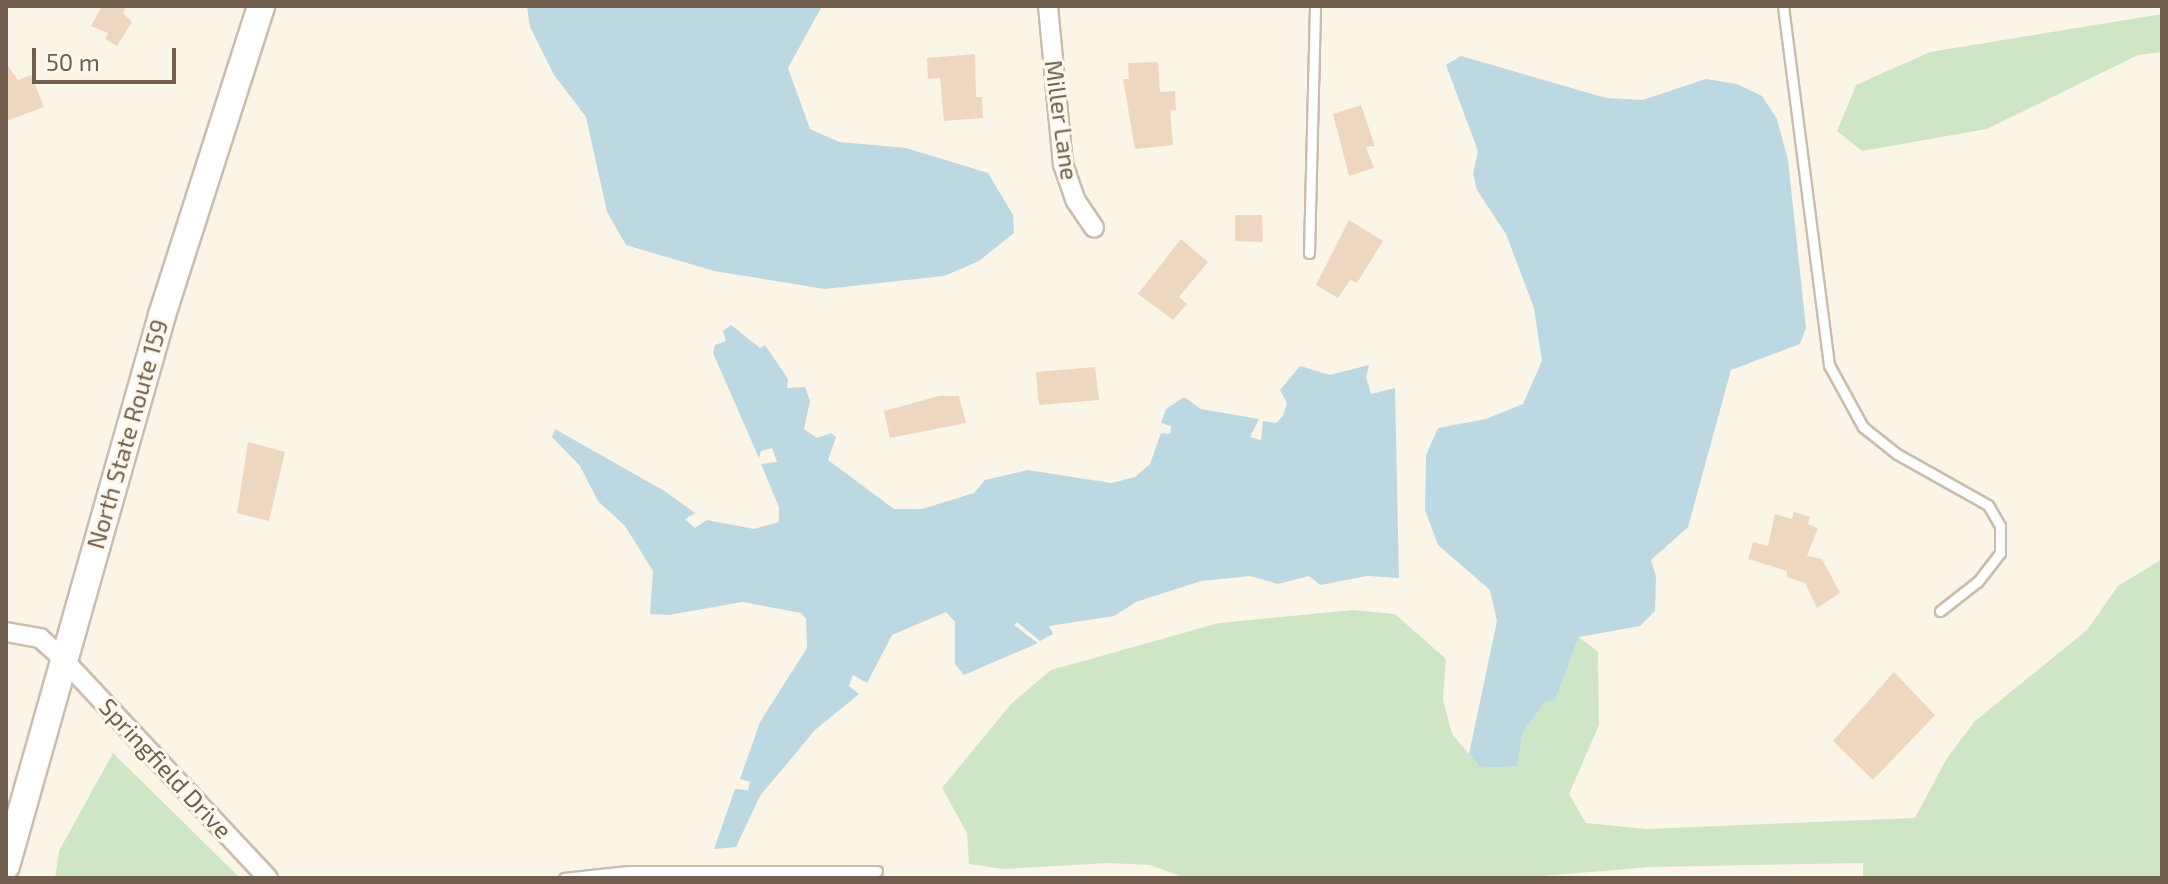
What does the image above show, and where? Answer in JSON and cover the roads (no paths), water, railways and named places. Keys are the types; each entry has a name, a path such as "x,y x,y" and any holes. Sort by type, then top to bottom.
{"main road":[{"name":"North State Route 159","path":"6,866 62,658 162,315 261,6"}],"street":[{"name":"Miller Lane","path":"1048,6 1063,164 1076,201 1094,228"},
{"name":"Springfield Drive","path":"6,632 40,638 62,658 268,878"}],"lane":[{"path":"1309,253 1315,6"},
{"path":"1783,6 1829,365 1863,427 1897,454 1988,505 2000,526 2000,553 1977,582 1940,611"},
{"path":"564,878 628,871 877,871"}],"water":[{"path":"527,6 822,6 788,68 810,129 839,142 906,148 988,173 1013,215 1014,233 979,261 944,276 825,289 714,271 626,245 607,212 586,117 554,75 530,27"},
{"path":"1461,56 1606,98 1643,100 1706,79 1737,84 1762,96 1777,119 1788,160 1806,328 1800,344 1731,370 1688,527 1651,560 1656,576 1655,611 1640,626 1579,637 1555,700 1545,702 1523,732 1517,766 1481,768 1469,754 1497,621 1490,590 1438,545 1425,510 1426,455 1438,428 1486,419 1523,404 1542,361 1534,308 1506,234 1477,190 1473,174 1478,151 1446,65"},
{"path":"731,325 760,348 765,345 788,379 787,388 805,387 810,401 804,429 817,438 831,433 836,437 828,460 894,509 922,509 974,493 985,480 1028,470 1111,483 1135,477 1150,464 1161,433 1170,434 1171,426 1161,423 1166,409 1184,397 1201,409 1259,419 1250,437 1261,440 1263,421 1276,423 1283,416 1287,403 1280,390 1300,366 1330,375 1369,365 1366,377 1371,394 1395,388 1399,578 1367,576 1320,585 1309,576 1278,584 1250,576 1201,581 1136,602 1114,616 1049,626 1053,634 1040,641 1017,622 1014,625 1038,643 964,675 955,664 955,622 946,612 892,635 867,683 853,675 849,686 859,694 815,730 760,796 736,847 714,849 735,789 748,790 750,782 740,779 760,722 807,648 806,619 801,613 742,602 669,615 650,614 653,571 625,526 598,501 580,466 552,437 555,429 666,492 695,513 685,519 695,528 707,520 754,529 779,522 779,507 761,464 777,462 772,448 761,451 759,458 713,353 715,345 726,341 723,331"}]}
